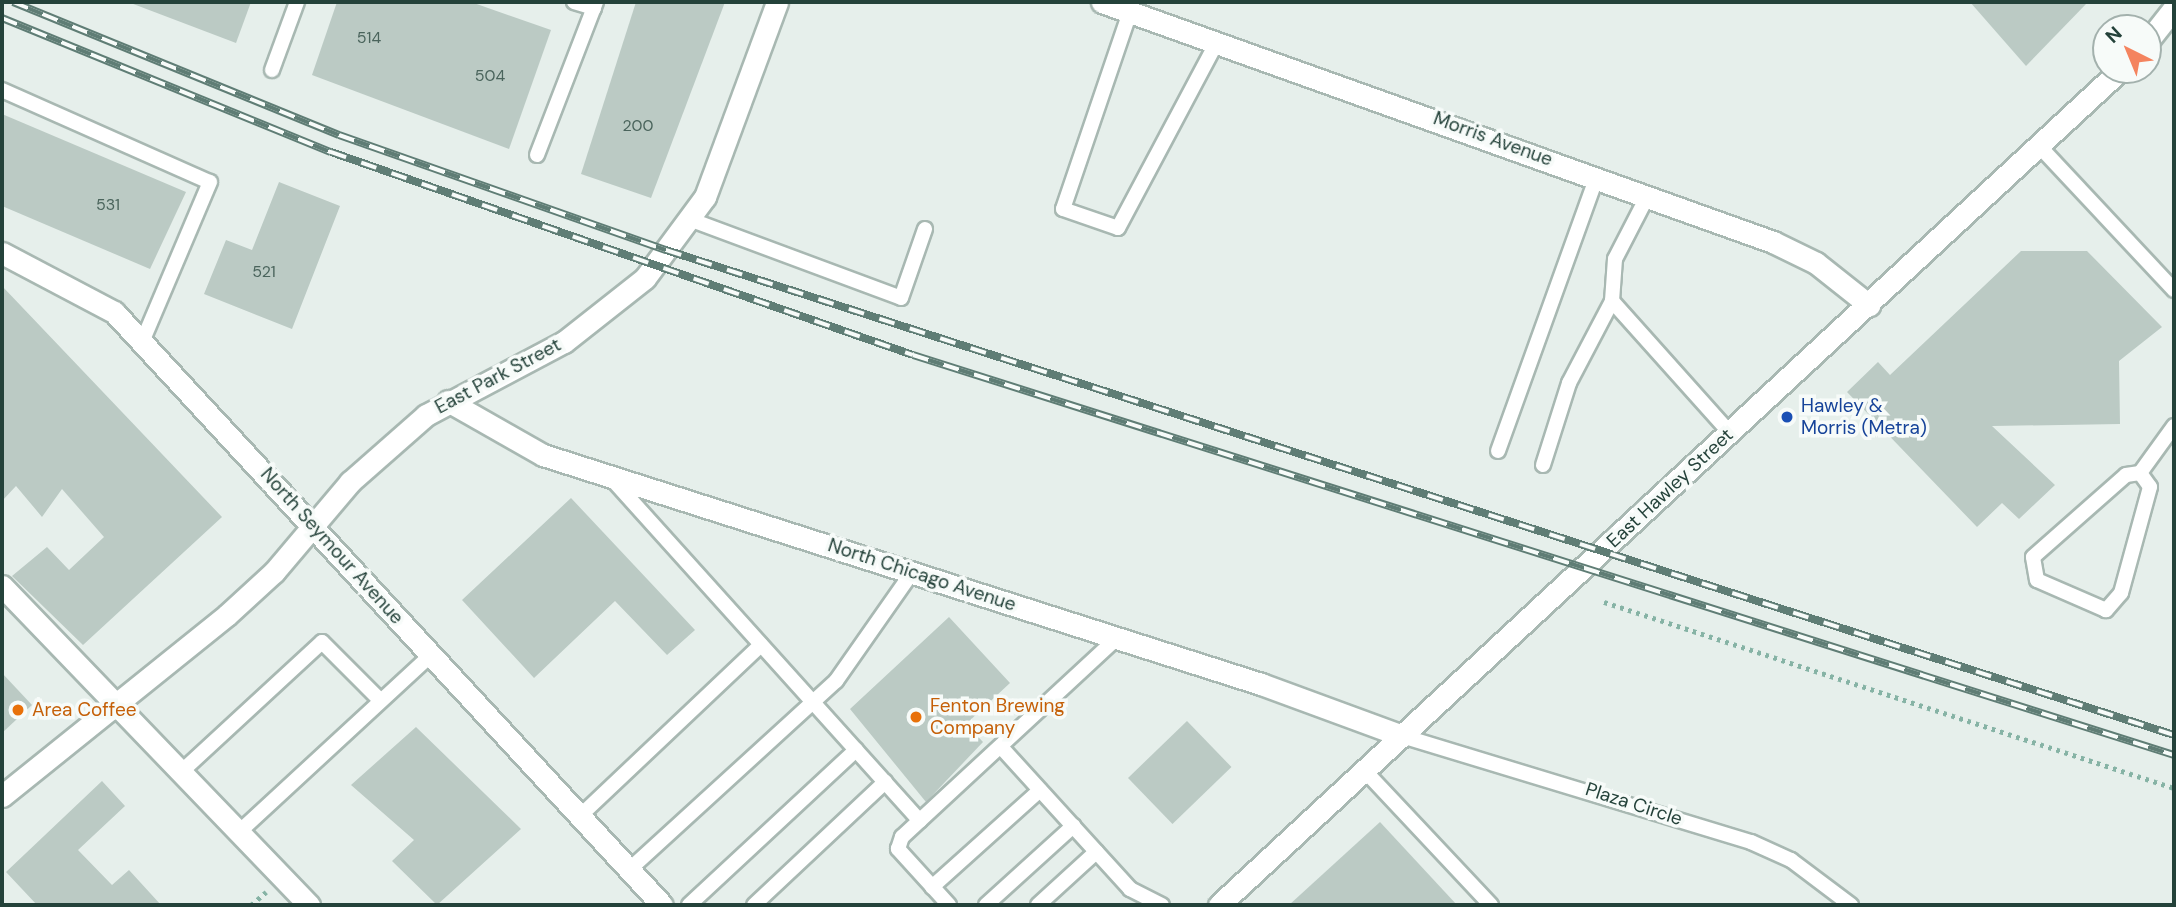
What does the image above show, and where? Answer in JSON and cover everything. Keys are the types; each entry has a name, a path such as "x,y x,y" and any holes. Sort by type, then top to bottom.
{"street":[{"name":"East Park Street","path":"2,796 227,615 311,528 350,482 448,401 564,341 645,278 705,197 777,2"},
{"name":"Morris Avenue","path":"1102,2 1648,195 1816,263 1869,305"},
{"path":"2162,23 2174,8"},
{"name":"East Hawley Street","path":"1219,905 1869,305 2042,149 2106,84"},
{"name":"North Seymour Avenue","path":"2,253 114,312 662,905"},
{"name":"North Chicago Avenue","path":"448,401 533,450 913,571 1402,736"},
{"path":"2,586 309,905"}],"lane":[{"path":"272,70 297,2"},
{"path":"537,155 595,5 574,2"},
{"path":"1130,12 1063,209 1118,228 1217,42"},
{"path":"2,90 210,182 142,342"},
{"path":"2042,149 2174,290"},
{"path":"1498,451 1597,176"},
{"path":"1543,464 1569,383 1612,301 1615,259 1648,195"},
{"path":"689,219 901,298 925,229"},
{"path":"1612,301 1730,433"},
{"path":"2140,473 2150,487 2121,593 2106,610 2037,580 2033,558 2126,475 2140,473 2174,426"},
{"path":"609,475 920,821"},
{"path":"630,869 836,681 913,571"},
{"path":"949,905 898,849 920,821 1116,639"},
{"path":"180,773 322,642 381,701"},
{"path":"580,816 761,645"},
{"path":"238,833 432,654"},
{"name":"Plaza Circle","path":"1402,736 1751,842 1791,860 1851,905"},
{"path":"1001,747 1130,889 1162,905"},
{"path":"689,905 856,750"},
{"path":"1365,771 1491,905"},
{"path":"754,905 886,782"},
{"path":"932,887 1040,790"},
{"path":"986,905 1073,826"},
{"path":"1038,905 1096,852"},
{"path":"1130,889 1133,905"}],"path":[{"path":"1604,602 2174,788"}],"building":[{"path":"128,2 251,2 236,43"},
{"path":"337,2 471,2 551,30 509,149 312,75"},
{"path":"636,2 725,2 651,198 581,174"},
{"path":"1970,2 2088,2 2026,66"},
{"path":"2,114 186,192 150,269 2,206"},
{"path":"279,182 340,206 292,329 204,294 226,240 252,250"},
{"path":"2021,251 2087,251 2162,327 2119,361 2120,424 1992,426 2055,485 2019,519 2002,503 1977,527 1847,392 1878,362 1890,375"},
{"path":"2,286 222,517 83,645 12,576 47,547 69,570 104,537 62,489 42,517 16,486 2,501"},
{"path":"571,498 695,630 667,655 615,601 534,678 462,600"},
{"name":"Fenton Brewing Company","path":"949,617 1010,683 966,724 983,742 926,802 850,709"},
{"path":"2,673 32,705 2,733"},
{"path":"1187,721 1231,767 1172,824 1128,778"},
{"path":"416,727 521,829 437,905 392,861 414,840 351,785"},
{"path":"102,781 125,806 78,850 112,885 129,870 161,905 37,905 6,872"},
{"path":"1380,822 1457,905 1289,905"}],"railway":[{"path":"13,2 339,135 666,250 2174,735"},
{"path":"2,18 331,152 913,355 2174,755"}],"place":[{"name":"Hawley & Morris (Metra)","path":"1787,417"},
{"name":"Area Coffee","path":"18,710"},
{"name":"Fenton Brewing Company","path":"916,717"}]}
